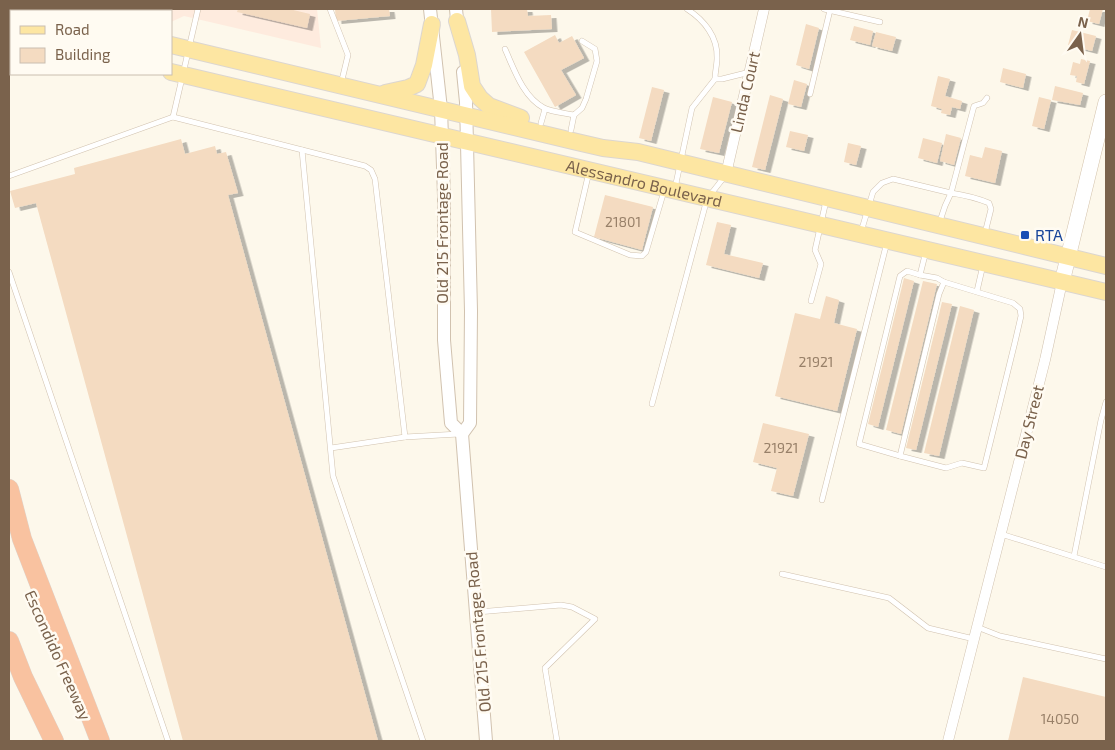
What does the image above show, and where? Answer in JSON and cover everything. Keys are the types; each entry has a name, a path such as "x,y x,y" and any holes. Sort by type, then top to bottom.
{"highway":[{"path":"9,488 22,539 99,741"},
{"name":"Escondido Freeway","path":"9,541 45,632 99,741"},
{"path":"9,641 54,741"}],"main road":[{"path":"457,15 468,54 472,86 480,98 489,106 501,112 543,116 572,122 638,152"},
{"path":"379,94 408,88 417,84 424,65 431,16"},
{"name":"Alessandro Boulevard","path":"172,45 603,148 638,152 1106,266"},
{"name":"Alessandro Boulevard","path":"177,74 1106,292"},
{"name":"Day Street","path":"1062,282 1106,102"}],"street":[{"name":"Linda Court","path":"726,174 764,9"},
{"name":"Old 215 Frontage Road","path":"457,15 466,115 471,310 470,424 462,434"},
{"name":"Old 215 Frontage Road","path":"431,16 441,109 444,196 444,340 451,423 462,434 486,741"},
{"name":"Day Street","path":"948,741 1045,360 1062,282"}],"lane":[{"path":"172,117 177,74 188,49 198,9"},
{"path":"330,9 348,54 341,85"},
{"path":"590,171 574,232 630,255 642,256 646,252 681,163 692,108 716,79 715,38 697,16 688,9"},
{"path":"824,9 880,22"},
{"path":"810,94 830,10"},
{"path":"572,122 586,99 597,61 595,49 582,41"},
{"path":"505,50 518,79 536,102 543,116"},
{"path":"716,79 750,72"},
{"path":"938,225 951,193 974,106 983,103 987,98"},
{"path":"9,176 172,117 365,166 371,170 375,179 405,437"},
{"path":"302,150 333,476 423,741"},
{"path":"652,404 706,199 726,174"},
{"path":"860,235 873,192 882,183 893,179 980,199 989,203 991,209 984,236"},
{"path":"811,301 821,264 815,250 827,198"},
{"path":"822,500 887,242"},
{"path":"920,274 926,251"},
{"path":"977,291 983,264"},
{"path":"9,272 168,741"},
{"path":"907,272 920,274 1013,303 1020,309 1021,316 984,468 962,463 946,468 859,444 900,276 907,272"},
{"path":"900,456 939,294 944,282"},
{"path":"1074,556 1106,402"},
{"path":"331,448 405,437 462,434"},
{"path":"1001,534 1106,567"},
{"path":"782,574 889,598 928,628 974,639"},
{"path":"476,613 561,605 572,607 595,619 545,668 557,741"},
{"path":"977,627 1000,636 1106,659"}],"shaded area":[{"path":"106,9 317,9 321,48 184,16 172,22 172,10"}],"building":[{"path":"238,9 289,9 310,14 307,28 237,12"},
{"path":"335,9 389,9 390,16 336,21"},
{"path":"491,9 527,9 528,16 551,15 552,29 492,32"},
{"path":"1090,9 1103,9 1099,24 1087,21"},
{"path":"806,24 819,28 809,69 796,65"},
{"path":"854,26 873,31 870,45 850,40"},
{"path":"1072,30 1096,36 1092,51 1068,45"},
{"path":"876,32 896,37 892,51 872,46"},
{"path":"555,35 559,43 572,36 584,58 561,70 576,95 555,107 524,52"},
{"path":"1081,59 1090,61 1084,84 1076,82 1077,76 1070,75 1073,62 1080,64"},
{"path":"1003,68 1026,74 1023,88 1000,82"},
{"path":"938,76 950,79 945,96 962,101 960,109 952,107 950,115 941,113 942,109 931,106"},
{"path":"794,80 807,84 801,107 788,104"},
{"path":"1055,86 1083,93 1080,105 1052,100"},
{"path":"652,87 664,90 651,141 639,138"},
{"path":"770,95 783,99 765,170 752,167"},
{"path":"713,97 732,102 719,153 700,149"},
{"path":"1039,97 1051,100 1044,129 1032,126"},
{"path":"790,131 808,135 804,151 786,147"},
{"path":"946,134 961,138 954,165 940,161"},
{"path":"923,138 942,143 937,163 918,158"},
{"path":"181,139 185,154 215,146 217,154 226,152 238,193 228,195 378,741 183,741 36,203 15,208 10,191 75,174 74,168"},
{"path":"848,143 861,146 856,165 844,162"},
{"path":"985,147 1002,151 995,183 965,176 970,155 982,158"},
{"path":"605,195 653,207 642,250 594,237"},
{"path":"717,222 731,225 724,254 763,263 759,278 706,265"},
{"path":"904,278 914,281 878,427 868,424"},
{"path":"923,281 937,284 901,434 886,430"},
{"path":"826,296 839,300 834,323 857,329 837,411 775,396 795,313 820,319"},
{"path":"942,302 952,304 916,450 906,448"},
{"path":"960,306 974,310 939,456 924,453"},
{"path":"763,423 809,434 793,496 771,491 777,468 753,462"},
{"path":"1023,677 1106,697 1106,741 1008,741"}],"place":[{"name":"RTA","path":"1025,235"}]}
